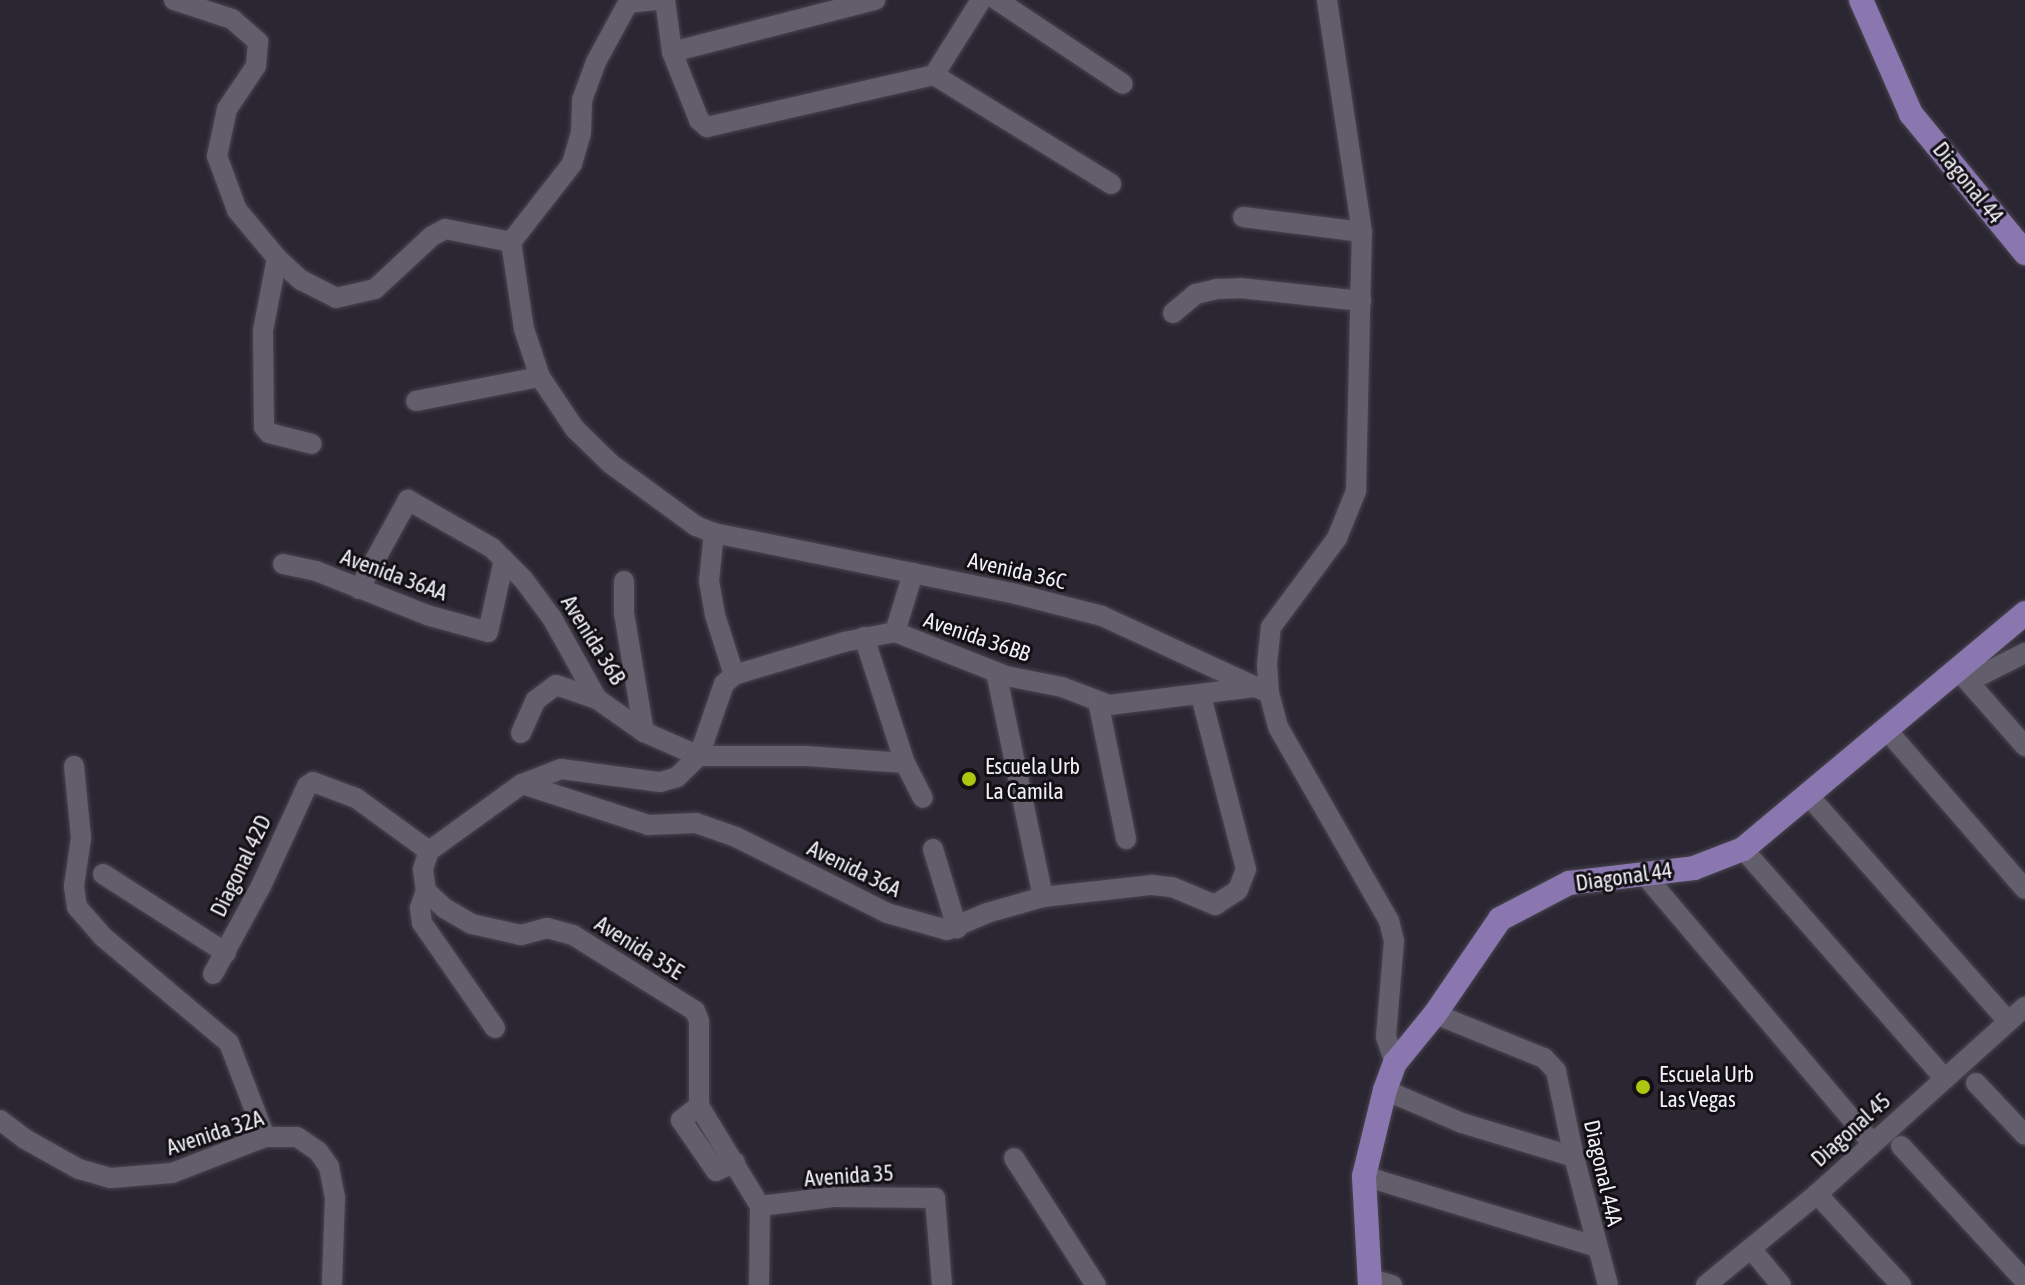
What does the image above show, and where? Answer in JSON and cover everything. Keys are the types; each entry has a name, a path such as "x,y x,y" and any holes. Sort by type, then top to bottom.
{"main road":[{"name":"Diagonal 44","path":"1861,0 1911,114 2025,253"},
{"name":"Diagonal 44","path":"1378,1283 1364,1176 1385,1090 1395,1063 1435,1014 1500,919 1569,883 1694,868 1743,849 1885,728 1963,675 2025,613"}],"street":[{"path":"174,0 232,19 258,42 256,66 227,109 217,156 237,210 277,258 301,280 336,298 375,289 432,236 445,229 511,242 572,164 581,133 582,100 596,62 628,2 658,0"},
{"path":"665,0 672,52 699,120 707,127 934,75 1111,184"},
{"path":"672,52 875,0"},
{"path":"934,75 981,0"},
{"path":"997,0 1123,84"},
{"path":"1327,0 1362,232 1356,491 1337,538 1271,627 1262,690 1278,727 1389,921 1394,941 1386,1037 1395,1063"},
{"path":"1243,217 1362,232"},
{"name":"Avenida 36C","path":"511,242 524,329 540,377 575,429 611,464 696,526 714,533 913,573 1102,616 1262,690"},
{"path":"277,258 263,331 264,427 269,433 312,444"},
{"path":"1173,313 1196,294 1217,289 1240,288 1361,301"},
{"path":"416,401 540,377"},
{"name":"Avenida 36B","path":"359,589 408,500 492,548 552,618 597,699 644,732 699,756 806,756 905,763"},
{"path":"495,1028 422,923 420,908 426,891 423,869 429,851 522,784 561,769 660,782 677,777 699,756 724,684 734,675 715,615 709,581 714,533"},
{"name":"Avenida 36AA","path":"283,564 316,571 427,615 488,632 504,560"},
{"path":"895,632 913,573"},
{"path":"624,581 624,613 644,732"},
{"name":"Avenida 36BB","path":"734,675 864,637 895,632 996,672 1062,687 1109,705 1262,690"},
{"path":"864,637 905,763 923,798"},
{"path":"2025,653 1963,675 2025,746"},
{"path":"996,672 1043,897"},
{"path":"521,733 536,700 556,685 597,699"},
{"path":"933,849 957,928 987,913 1043,897 1152,885 1172,887 1215,905 1238,890 1246,869 1201,696"},
{"path":"1098,701 1126,839"},
{"path":"1885,728 2025,889"},
{"path":"74,766 81,838 74,886 77,907 102,936 229,1043 265,1137"},
{"name":"Diagonal 42D","path":"213,974 261,886 307,786 313,782 356,798 429,851"},
{"name":"Avenida 36A","path":"522,784 648,825 696,823 736,837 887,913 947,930 957,928"},
{"path":"1807,794 2008,1021"},
{"path":"1743,849 1945,1079"},
{"path":"103,874 226,953"},
{"path":"1644,874 1872,1143"},
{"name":"Avenida 35E","path":"426,891 444,908 472,924 521,935 547,928 573,935 695,1011 699,1021 699,1106 760,1206"},
{"name":"Diagonal 45","path":"1706,1285 1817,1194 2025,1007"},
{"name":"Diagonal 44A","path":"1435,1014 1544,1058 1556,1071 1595,1246 1608,1285"},
{"path":"1976,1083 2025,1135"},
{"path":"1385,1090 1462,1123 1574,1157"},
{"name":"Avenida 32A","path":"0,1120 25,1139 79,1169 111,1178 172,1173 265,1137 297,1137 318,1151 329,1167 335,1197 332,1285"},
{"path":"1901,1146 2025,1281"},
{"path":"1014,1158 1096,1285"},
{"path":"1364,1176 1595,1246"},
{"path":"1817,1194 1901,1285"},
{"name":"Avenida 35","path":"760,1206 833,1197 928,1196 938,1204 942,1285"},
{"path":"759,1285 760,1206"},
{"path":"1752,1250 1781,1285"}],"place":[{"name":"Escuela Urb La Camila","path":"969,779"},
{"name":"Escuela Urb Las Vegas","path":"1643,1087"}]}
